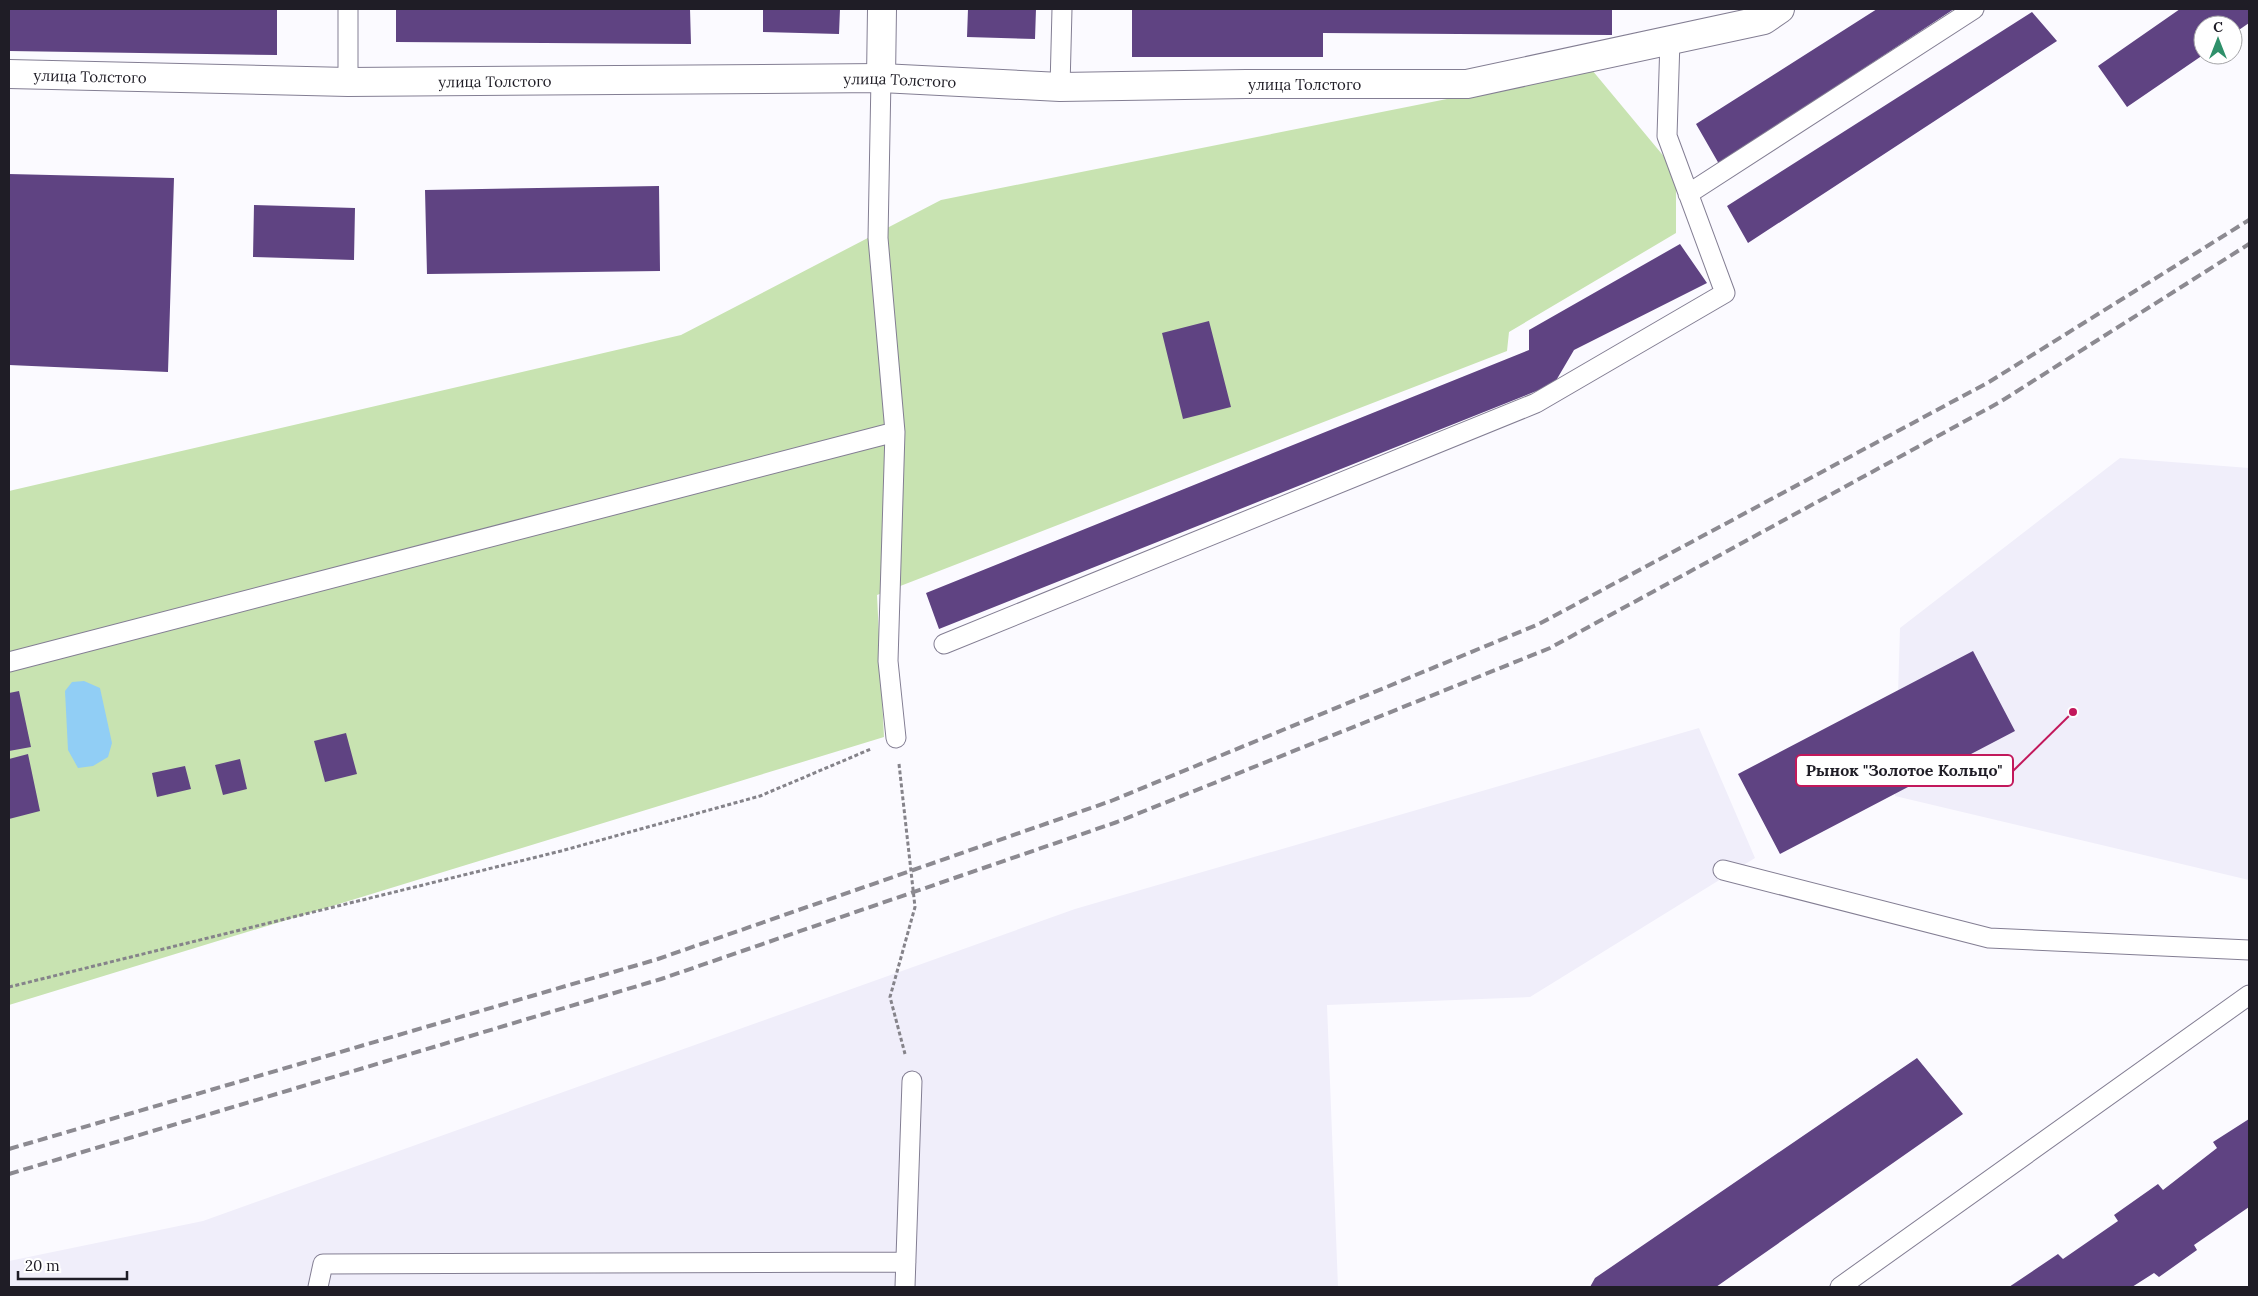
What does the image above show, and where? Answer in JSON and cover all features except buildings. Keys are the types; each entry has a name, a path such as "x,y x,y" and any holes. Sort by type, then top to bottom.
{"street":[{"path":"881,78 882,9"},
{"name":"улица Толстого","path":"9,74 348,82 881,78 1060,87 1246,84 1467,84 1764,20 1780,9"}],"lane":[{"path":"348,9 348,82"},
{"path":"1060,87 1062,9"},
{"path":"1688,194 1974,9"},
{"path":"944,644 1536,403 1725,293 1667,136 1670,40"},
{"path":"881,78 878,238 895,432 888,661 896,738"},
{"path":"9,662 895,432"},
{"path":"1722,870 1989,938 2249,950"},
{"path":"1840,1287 2249,995"},
{"path":"905,1287 912,1081"},
{"path":"318,1287 323,1264 906,1262"}],"path":[{"path":"9,988 561,851 760,796 896,738 915,907 890,997 912,1081"}],"shaded area":[{"path":"2120,458 2249,468 2249,880 1895,796 1900,628"},
{"path":"1699,728 1755,858 1530,997 1327,1005 1338,1287 9,1287 9,1261 203,1221 1075,909"}],"green space":[{"path":"1592,70 1676,171 1676,233 1509,332 1507,351 877,595 884,737 9,1005 9,491 681,335 941,200"}],"water":[{"path":"84,681 100,688 112,743 108,757 93,766 78,768 68,750 65,691 72,682"}],"railway":[{"path":"9,1149 658,959 1111,801 1539,624 1989,382 2249,220"},
{"path":"9,1174 661,979 1117,822 1550,648 2000,402 2249,244"}],"place":[{"name":"Рынок \"Золотое Кольцо\"","path":"2073,712"}]}
